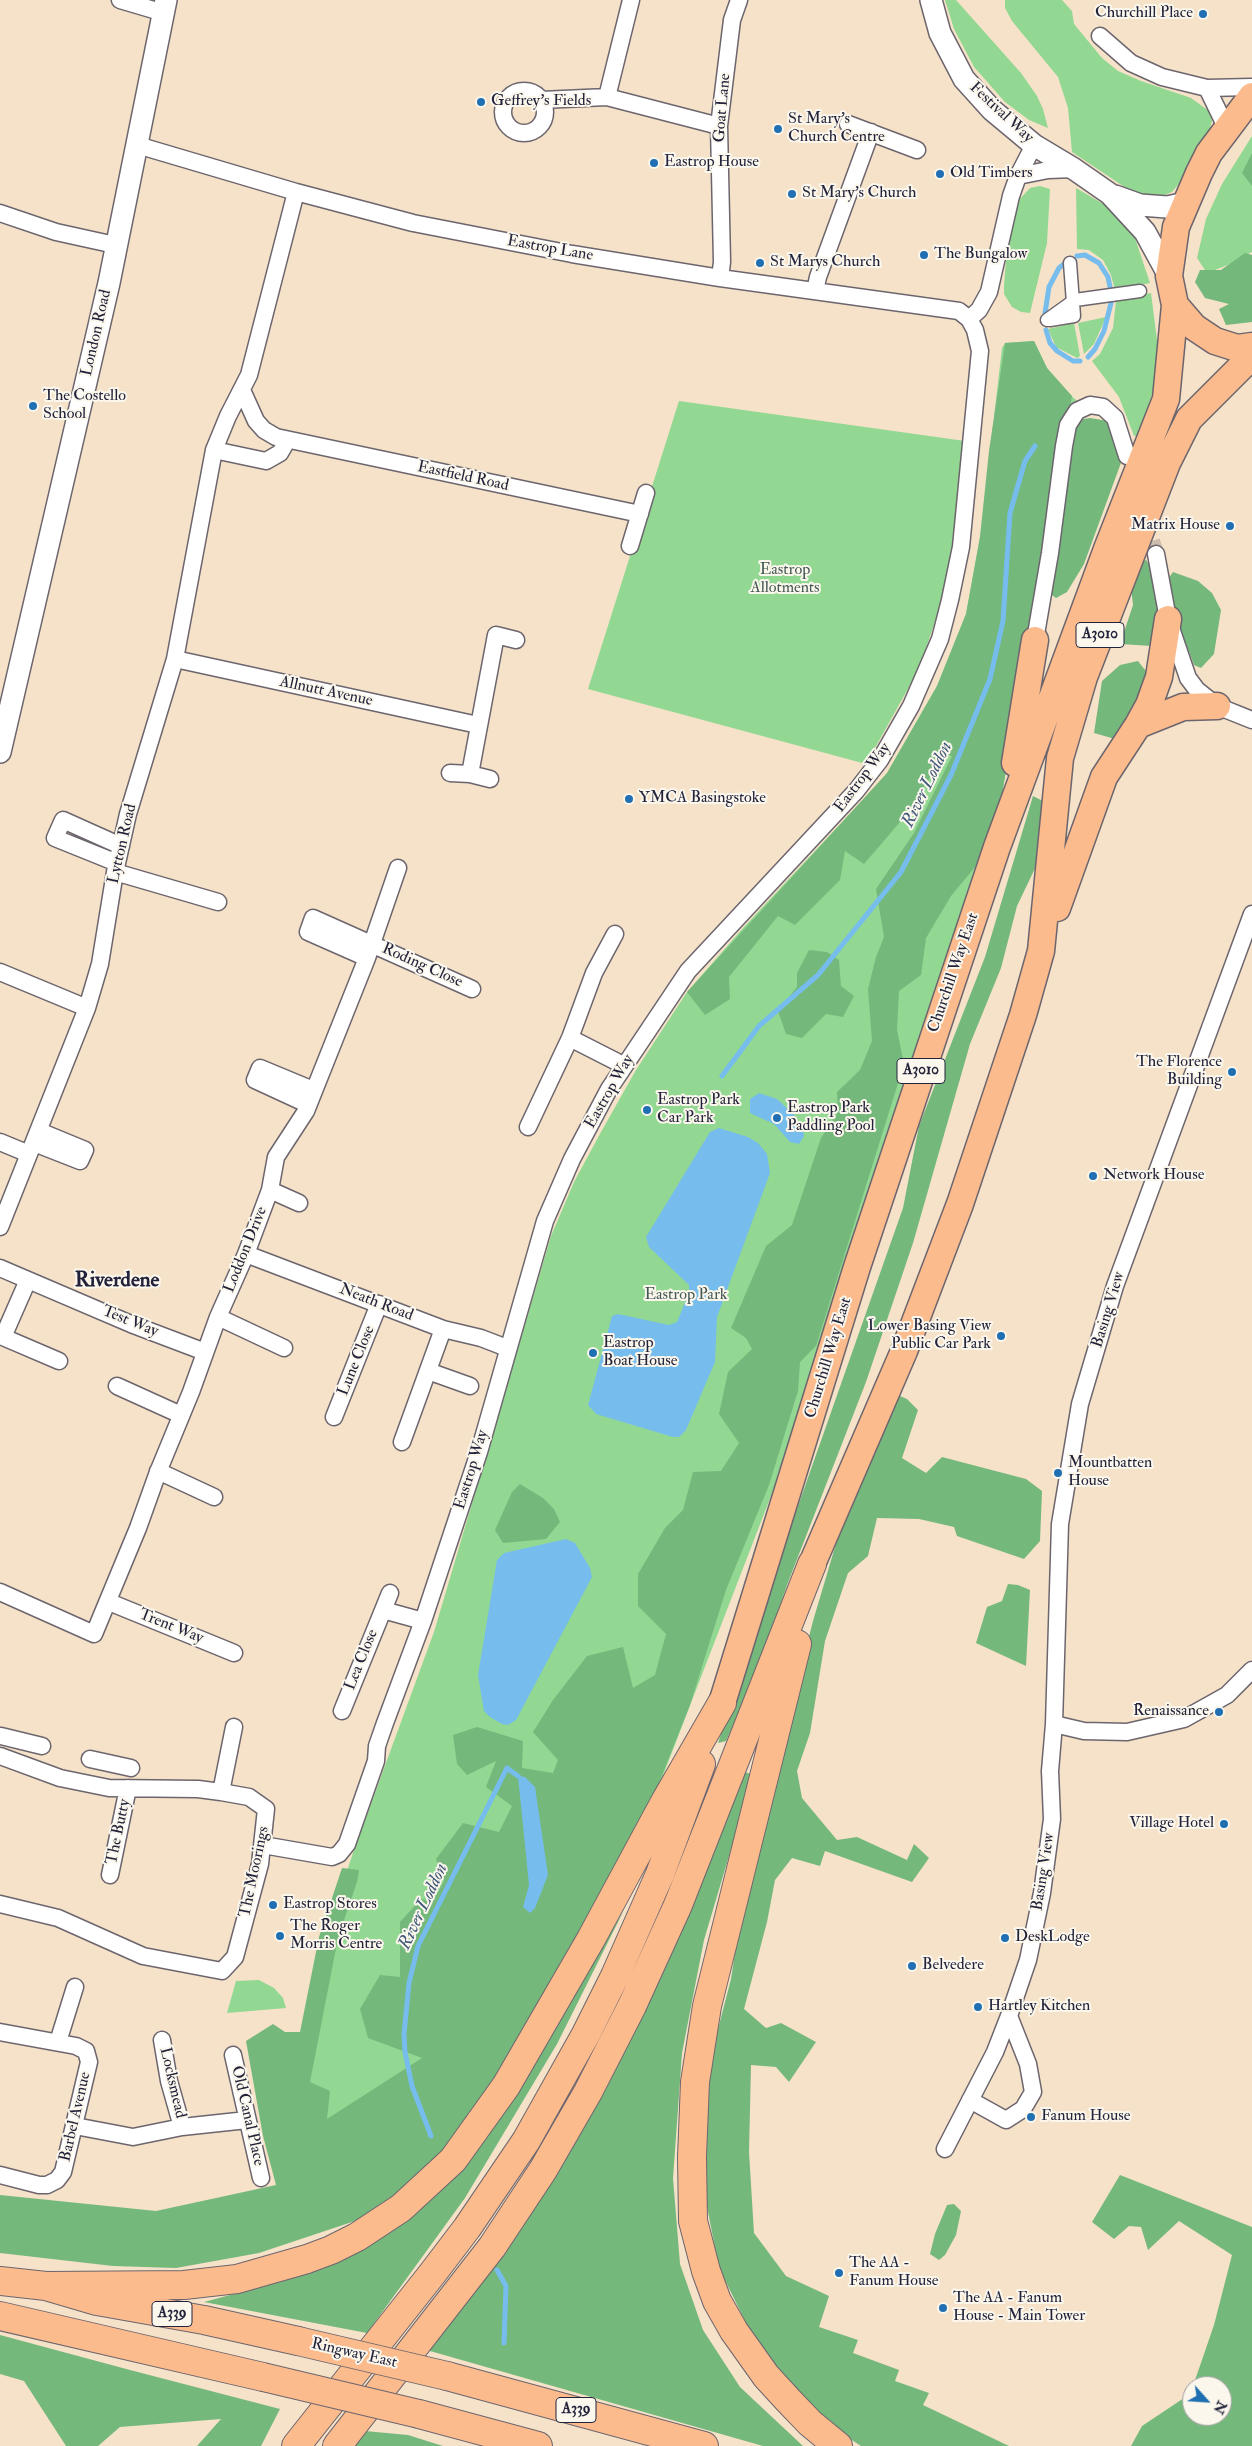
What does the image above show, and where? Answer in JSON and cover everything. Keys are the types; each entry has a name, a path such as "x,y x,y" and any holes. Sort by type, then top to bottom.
{"highway":[{"path":"337,2446 492,2247 542,2170 588,2092 632,2006 678,1905 812,1564"},
{"path":"812,1564 809,1592 707,2006 695,2082 692,2188 693,2221 703,2262 717,2301 734,2331 766,2376 810,2423 838,2446"},
{"path":"46,2286 184,2285 237,2279 307,2259 331,2250 378,2225 418,2192 453,2160 506,2086 591,1939 666,1800 722,1703"},
{"path":"296,2446 467,2228 521,2148 553,2094 586,2034 640,1920 686,1806 722,1703"},
{"name":"Ringway East","path":"0,2280 46,2286 97,2301 204,2320 447,2376 704,2446"},
{"name":"A339","path":"0,2316 419,2414 538,2446"},
{"path":"419,2414 483,2446"}],"main road":[{"name":"Churchill Way East","path":"722,1703 860,1258 997,847 1090,596 1166,399 1175,305 1170,276 1172,241 1186,203 1210,153 1252,96"},
{"path":"1175,305 1194,327 1215,342 1237,348 1252,346"},
{"name":"A3010","path":"812,1564 904,1351 960,1204 1023,1015 1041,951 1060,758 1084,677 1167,463 1189,419 1252,356"},
{"path":"1041,951 1104,777 1149,705 1159,677 1168,619"},
{"path":"997,847 1014,767 1035,640"},
{"path":"1138,725 1183,707 1217,706"}],"street":[{"path":"120,0 165,7"},
{"path":"607,97 632,0"},
{"name":"Goat Lane","path":"720,278 722,262 719,126 732,20 739,0"},
{"name":"Festival Way","path":"931,0 940,33 964,79 992,110 1034,145 1074,168 1110,194 1145,232 1170,276"},
{"name":"London Road","path":"0,752 107,292 115,245 165,7"},
{"path":"1100,36 1116,52 1142,70 1207,88 1252,88"},
{"path":"1207,88 1226,129"},
{"path":"541,100 607,97 719,126"},
{"path":"848,124 917,150"},
{"path":"815,291 818,277 870,132"},
{"name":"Eastrop Lane","path":"137,145 296,192 414,223 572,254 720,278 959,311 970,319"},
{"path":"970,319 979,310 989,292 1005,216 1018,176 1034,145"},
{"path":"1018,176 1048,170 1074,168"},
{"path":"287,441 280,453 266,461 214,450 228,416 249,375 296,192"},
{"name":"Festival Way","path":"1110,194 1140,205 1167,207 1186,203"},
{"path":"0,213 56,232 115,245"},
{"path":"1070,263 1072,303 1075,300 1140,291"},
{"name":"Eastrop Way","path":"263,1845 332,1857 343,1850 348,1844 376,1761 377,1746 423,1621 479,1452 537,1247 554,1198 572,1159 623,1065 688,972 856,791 880,760 911,706 940,639 961,547 980,352 975,330 970,319"},
{"name":"Eastfield Road","path":"242,390 249,410 260,427 270,434 287,441 640,514"},
{"path":"1035,640 1050,553 1064,446 1068,425 1077,411 1090,406 1103,408 1115,418 1127,456"},
{"name":"Lytton Road","path":"0,1228 87,1008 105,945 116,868 128,814 175,659 214,450"},
{"path":"630,546 646,493"},
{"path":"1156,554 1168,619 1188,678 1197,690 1217,706 1252,720"},
{"path":"470,774 496,635 516,640"},
{"name":"Allnutt Avenue","path":"175,659 478,725"},
{"path":"450,772 490,779"},
{"path":"121,846 63,820 55,838 116,868 218,902"},
{"name":"Loddon Drive","path":"0,1592 94,1634 109,1602 218,1317 246,1254 270,1190 276,1157 306,1111 369,951 398,868"},
{"name":"Basing View","path":"945,2149 995,2052 1009,2016 1028,1960 1042,1893 1052,1819 1050,1771 1054,1724 1060,1524 1080,1404 1115,1286 1252,914"},
{"path":"528,1127 570,1038 594,973 615,934"},
{"name":"Roding Close","path":"369,951 472,989"},
{"path":"0,972 87,1008"},
{"path":"570,1038 623,1065"},
{"path":"0,1142 34,1143"},
{"path":"270,1190 299,1203"},
{"name":"Neath Road","path":"246,1254 443,1329 481,1338 507,1348"},
{"name":"Test Way","path":"0,1268 131,1324 205,1352"},
{"path":"28,1280 3,1338 59,1361"},
{"name":"Lune Close","path":"334,1417 379,1304"},
{"path":"218,1317 284,1348"},
{"path":"402,1442 443,1329"},
{"path":"428,1371 470,1386"},
{"path":"117,1386 181,1416"},
{"path":"158,1471 214,1497"},
{"name":"Lea Close","path":"342,1711 390,1593"},
{"name":"Trent Way","path":"109,1602 234,1652"},
{"name":"Lea Close","path":"383,1610 423,1621"},
{"path":"1054,1724 1084,1731 1127,1732 1184,1719 1227,1695 1252,1670"},
{"path":"221,1792 234,1728"},
{"path":"0,1736 42,1746"},
{"path":"18,1764 22,1741"},
{"name":"The Moorings","path":"0,1756 60,1778 109,1788 198,1789 221,1792 249,1797 266,1809 263,1845 235,1957 222,1971 144,1956 58,1918 0,1904"},
{"path":"90,1759 131,1768"},
{"path":"108,1763 109,1788"},
{"name":"The Butty","path":"110,1875 128,1788"},
{"path":"58,2042 75,1987"},
{"path":"970,2100 1006,2120 1023,2110 1033,2092 1028,2064 1009,2016"},
{"name":"Barbel Avenue","path":"0,2032 58,2042 83,2049 89,2055 90,2062 63,2172 53,2184 39,2185 0,2175"},
{"name":"Locksmead","path":"162,2040 169,2081 182,2127"},
{"name":"Old Canal Place","path":"233,2055 262,2178"},
{"path":"75,2126 133,2137 182,2127 247,2120"}],"green space":[{"path":"945,0 956,0 1021,73 1037,96 1048,128 1029,120 1005,102 974,67 954,29"},
{"path":"1005,0 1062,0 1072,11 1074,24 1102,58 1118,71 1191,98 1209,111 1212,121 1210,128 1182,180 1172,192 1162,196 1144,195 1126,188 1072,152 1068,108 1058,77 1012,21 1005,8"},
{"path":"1252,136 1252,252 1228,265 1212,271 1205,270 1197,258 1206,219 1222,184"},
{"path":"1252,153 1252,186 1242,173"},
{"path":"1040,186 1050,189 1047,243 1030,313 1021,312 1012,307 1004,294 1007,249 1018,201 1030,188"},
{"path":"1076,188 1105,205 1122,221 1135,238 1150,283 1115,290 1111,275 1103,260 1089,250 1077,249"},
{"path":"1245,253 1252,255 1252,322 1226,325 1219,309 1229,304 1205,298 1195,282 1200,270 1221,270"},
{"path":"1151,293 1158,348 1154,388 1139,436 1134,436 1119,397 1092,361 1100,354 1113,328 1116,301"},
{"path":"1106,317 1094,344 1084,354 1078,323"},
{"path":"1074,323 1080,356 1077,358 1056,347 1048,329"},
{"name":"Eastrop Park","path":"1034,341 1047,368 1060,385 1078,402 1036,591 1002,794 970,886 803,1413 652,1804 449,2150 281,2118 302,2040 317,1959 354,1850 434,1632 551,1236 574,1182 601,1132 636,1070 687,992 743,928 886,775 937,686 966,614 980,537 1002,348 1005,343"},
{"path":"1034,341 1047,368 1072,396 1002,794 975,867 951,896 926,938 921,975 899,991 897,1030 904,1064 816,1346 800,1362 798,1391 769,1485 726,1590 690,1705 647,1813 503,2075 449,2150 406,2189 358,2220 259,2253 176,2268 113,2266 0,2253 0,2195 156,2211 276,2185 263,2136 246,2041 273,2024 285,2032 300,2032 319,1937 342,1868 359,1870 357,1882 338,1938 310,2082 330,2091 327,2119 422,2058 368,2038 360,2009 380,1975 400,1977 400,1922 421,1899 433,1901 444,1881 436,1859 463,1823 499,1832 512,1806 486,1787 496,1761 467,1775 457,1764 453,1735 477,1727 523,1741 522,1768 553,1773 558,1760 533,1732 553,1700 587,1656 623,1647 633,1688 655,1675 666,1634 638,1606 638,1574 665,1528 683,1510 693,1472 721,1471 739,1443 719,1414 728,1372 752,1349 746,1338 731,1328 766,1246 792,1225 821,1138 838,1112 837,1092 860,1070 872,1041 868,989 876,957 884,937 876,889 914,833 952,756 945,754 906,815 864,864 845,851 840,880 795,925 778,916 729,977 730,999 705,1015 687,992 887,773 937,686 966,614 980,537 989,451 1005,343"},
{"name":"Eastrop Allotments","path":"679,401 965,441 949,580 919,669 866,764 588,689"},
{"path":"1090,418 1108,421 1122,460 1084,564 1067,592 1056,598 1052,595 1064,466 1077,420"},
{"path":"1146,560 1156,573 1155,598 1165,629 1152,646 1120,644 1133,605 1131,587 1138,563"},
{"path":"1173,572 1198,581 1212,593 1221,610 1214,654 1201,668 1194,665 1174,612 1166,582"},
{"path":"1138,661 1152,679 1115,739 1094,733 1102,681 1120,665"},
{"path":"1033,796 1043,801 1039,860 1017,906 1001,968 970,1044 913,1243 866,1382 787,1585 762,1658 726,1741 718,1743 780,1557 903,1208 919,1126 985,957"},
{"path":"809,950 827,952 839,960 841,986 854,996 843,1017 826,1014 802,1038 786,1034 778,1011 797,987 797,973"},
{"path":"891,1392 907,1399 918,1410 902,1458 926,1473 942,1457 1026,1479 1042,1491 1040,1541 1024,1559 957,1536 954,1527 919,1519 877,1518 868,1556 848,1573 825,1641 810,1733 797,1771 802,1798 837,1840 857,1837 907,1860 914,1844 929,1858 912,1882 825,1851 820,1866 792,1858 775,1880 767,1922 744,2009 766,2028 781,2023 816,2042 789,2082 776,2067 751,2065 749,2152 754,2233 786,2276 829,2296 819,2327 858,2340 853,2353 899,2370 895,2381 929,2393 923,2405 1009,2446 861,2446 832,2427 791,2385 752,2335 719,2268 703,2186 711,2056 731,1979 745,1887 813,1621 846,1510"},
{"path":"520,1484 543,1498 554,1509 560,1522 546,1539 503,1543 495,1530 512,1492"},
{"path":"1008,1584 1018,1585 1030,1590 1026,1666 976,1643 987,1607 1002,1601"},
{"path":"745,1772 753,1775 704,1940 682,2053 673,2178 680,2264 703,2330 740,2387 803,2446 763,2446 423,2349 466,2300"},
{"path":"623,1912 557,2044 465,2198 367,2333 204,2302 264,2286 340,2260 397,2226 562,2012"},
{"path":"259,1980 274,1988 283,1998 286,2008 227,2013 236,1981"},
{"path":"1120,2175 1252,2227 1252,2446 1131,2446 1142,2426 1182,2399 1182,2426 1232,2426 1232,2376 1196,2376 1214,2325 1232,2255 1179,2221 1148,2250 1141,2227 1129,2226 1114,2239 1092,2222"},
{"path":"954,2204 961,2211 956,2235 945,2255 939,2260 930,2254 935,2234 947,2205"},
{"path":"0,2335 280,2409 261,2446 197,2446 221,2419 120,2427 98,2446 66,2446 24,2381 0,2374"},
{"path":"365,2431 408,2435 443,2446 353,2446"}],"water":[{"name":"Eastrop Park Paddling Pool","path":"759,1093 777,1099 794,1115 804,1136 799,1144 790,1142 774,1124 750,1113 750,1099"},
{"path":"719,1128 748,1137 758,1143 767,1154 770,1173 717,1317 715,1362 686,1430 679,1437 673,1437 596,1414 588,1405 612,1316 618,1314 669,1325 677,1322 689,1293 689,1285 649,1247 646,1237 710,1132"},
{"path":"566,1539 575,1543 590,1568 592,1577 516,1720 508,1725 502,1724 484,1711 478,1675 497,1560 504,1553"},
{"path":"518,1776 525,1777 535,1787 548,1875 535,1908 530,1913 523,1907 529,1885"}],"waterway":[{"path":"1077,256 1085,255 1099,263 1108,277 1110,287"},
{"path":"1045,313 1049,287 1059,268 1064,264"},
{"path":"1088,357 1095,349 1104,331 1111,303"},
{"path":"1046,330 1050,343 1057,351 1073,361 1080,361"},
{"name":"River Loddon","path":"722,1076 759,1026 818,975 901,872 951,775 990,679 1003,621 1010,513 1025,461 1035,446"},
{"name":"River Loddon","path":"431,2136 412,2086 405,2052 404,2034 409,1983 418,1946 507,1768 518,1776"},
{"name":"River Loddon","path":"497,2270 506,2286 504,2343"}],"tunnel":[{"path":"1145,518 1156,554"}],"place":[{"name":"Churchill Place","path":"1203,14"},
{"name":"Geffrey's Fields","path":"481,102"},
{"name":"St Mary's Church Centre","path":"778,129"},
{"name":"Eastrop House","path":"654,163"},
{"name":"Old Timbers","path":"940,174"},
{"name":"St Mary's Church","path":"792,194"},
{"name":"The Bungalow","path":"924,255"},
{"name":"St Marys Church","path":"760,263"},
{"name":"The Costello School","path":"33,406"},
{"name":"Matrix House","path":"1230,526"},
{"name":"YMCA Basingstoke","path":"629,799"},
{"name":"The Florence Building","path":"1232,1072"},
{"name":"Eastrop Park Car Park","path":"647,1110"},
{"name":"Eastrop Park Paddling Pool","path":"777,1118"},
{"name":"Network House","path":"1093,1176"},
{"name":"Lower Basing View Public Car Park","path":"1001,1336"},
{"name":"Eastrop Boat House","path":"593,1353"},
{"name":"Mountbatten House","path":"1058,1473"},
{"name":"Renaissance","path":"1219,1712"},
{"name":"Village Hotel","path":"1224,1824"},
{"name":"Eastrop Stores","path":"273,1905"},
{"name":"The Roger Morris Centre","path":"280,1936"},
{"name":"DeskLodge","path":"1005,1938"},
{"name":"Belvedere","path":"912,1966"},
{"name":"Hartley Kitchen","path":"978,2007"},
{"name":"Fanum House","path":"1031,2117"},
{"name":"The AA - Fanum House","path":"839,2273"},
{"name":"The AA - Fanum House - Main Tower","path":"943,2308"}],"district":[{"name":"Riverdene","path":"117,1281"}]}
